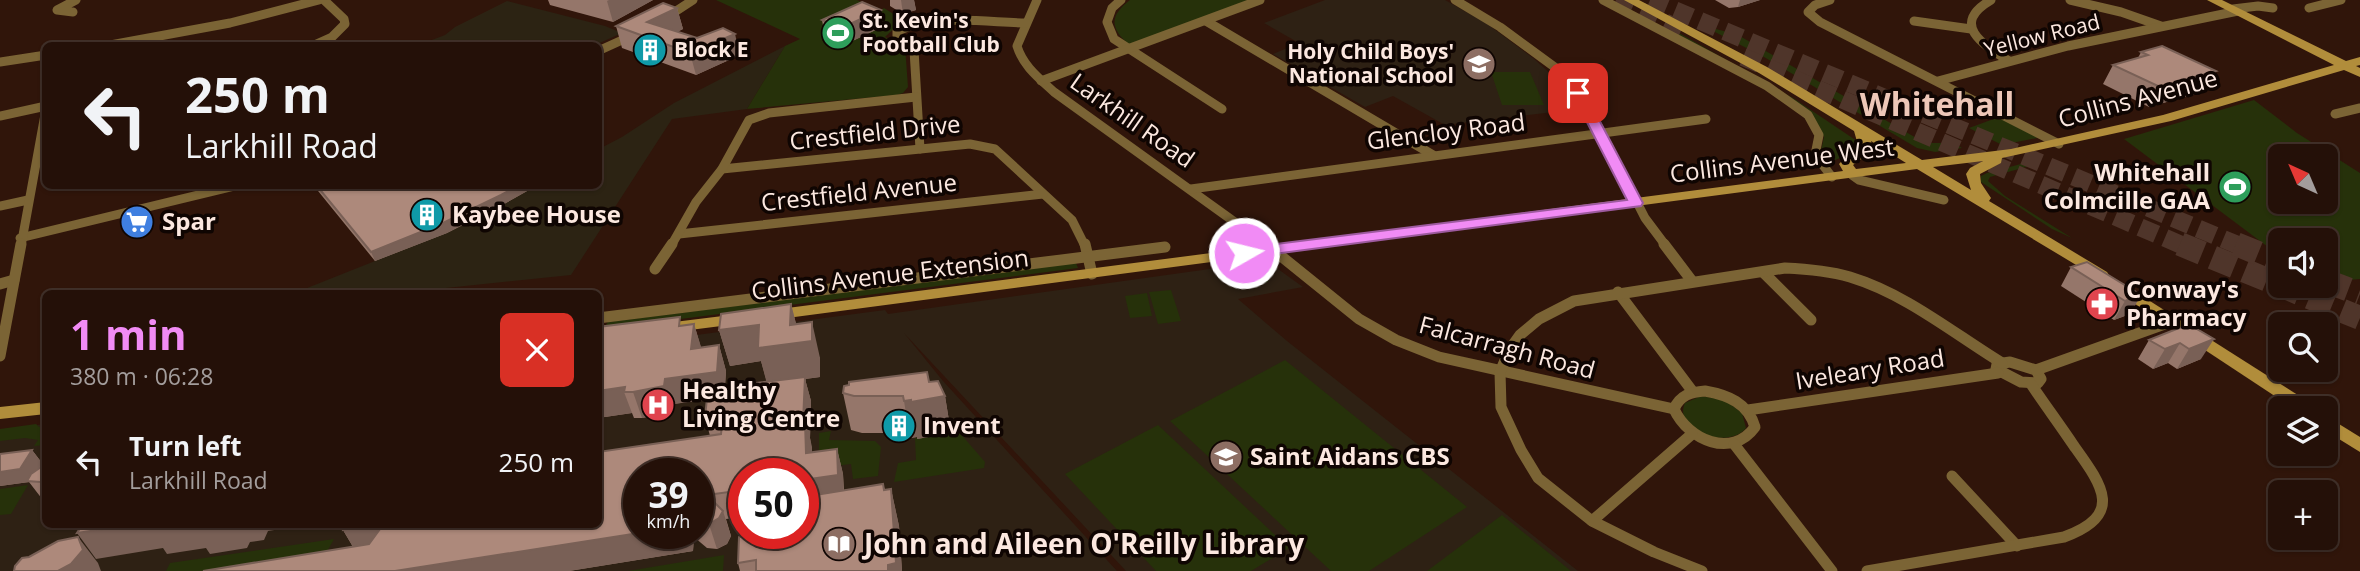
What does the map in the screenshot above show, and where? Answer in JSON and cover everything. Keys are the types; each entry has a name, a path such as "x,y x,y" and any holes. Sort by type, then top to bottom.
{"main road":[{"path":"1630,0 1763,70 1860,127 2174,321 2288,396"},
{"path":"2213,0 2360,73"},
{"name":"Collins Avenue","path":"1924,166 2059,144 2166,118 2360,61"},
{"path":"1852,175 1846,164 1858,155 1865,145 1860,127"},
{"path":"1990,207 1970,176 1979,167 2011,153"},
{"name":"Collins Avenue West","path":"1188,261 1924,166"},
{"name":"Collins Avenue Extension","path":"652,330 1188,261"},
{"path":"0,413 42,408"},
{"path":"2338,430 2360,446"}],"street":[{"path":"73,12 57,10 76,0"},
{"path":"127,42 230,23 322,0 344,19 345,24 332,37 321,42"},
{"path":"664,19 693,0"},
{"name":"Larkhill Road","path":"1037,0 1017,46 1018,54 1041,81 1274,249"},
{"path":"1121,0 1112,8 1107,22 1114,39 1222,110"},
{"path":"1041,81 1260,0"},
{"path":"1455,0 1500,27 1563,75 1578,93 1602,134 1636,203 1692,281"},
{"path":"1603,0 1738,70 1808,116 1819,135 1815,155 1832,177"},
{"path":"1830,0 1815,5 1808,12 1821,22 2059,144"},
{"path":"1991,0 1977,7 1971,17 1971,29 1983,44 2009,61"},
{"path":"2070,0 2089,2 2161,26"},
{"path":"2309,8 2341,0"},
{"name":"Yellow Road","path":"1938,81 2009,61 2161,26 2258,6 2273,8"},
{"path":"1206,20 1433,155"},
{"path":"920,149 914,50 908,41 897,36 897,31 915,23 932,21 1026,23"},
{"path":"1914,21 1971,29"},
{"path":"602,49 639,32"},
{"path":"0,62 42,56"},
{"path":"655,269 680,234 696,202 722,169 750,120 758,115 916,97"},
{"path":"0,116 42,108"},
{"path":"2335,114 2360,108"},
{"name":"Glencloy Road","path":"1191,189 1706,119"},
{"path":"0,356 42,128"},
{"name":"Crestfield Drive","path":"722,169 970,144 995,149 1080,230 1092,274"},
{"path":"1852,175 1859,180 1944,200"},
{"path":"20,238 222,189"},
{"name":"Crestfield Avenue","path":"680,234 1042,194"},
{"path":"0,206 28,200"},
{"name":"Collins Avenue Extension","path":"602,317 1165,247"},
{"name":"Falcarragh Road","path":"1274,249 1322,292 1359,319 1396,340 1439,357 1674,409"},
{"path":"1702,571 1654,552 1592,521 1538,478 1521,450 1501,407 1500,372 1510,349 1539,319 1574,301 1692,281 1807,268 1845,274 1878,285 2000,368 2031,384 2101,484 2103,500 2096,520 2084,531 2017,546 1867,571"},
{"path":"1763,272 1811,320"},
{"path":"0,284 15,280"},
{"path":"1618,292 1693,392"},
{"path":"2000,368 2020,364 2036,370 2174,321"},
{"name":"Iveleary Road","path":"1748,410 2000,368"},
{"path":"2031,384 2038,383 2040,379 2036,370"},
{"path":"1705,391 1729,397 1748,410 1755,427 1745,441 1734,444 1713,443 1692,434 1676,418 1674,409 1677,401 1693,392 1705,391"},
{"path":"1592,521 1692,434"},
{"path":"1734,444 1832,571"},
{"path":"1952,476 2017,546"}],"shaded area":[{"path":"1325,0 1445,0 1486,23 1533,58 1562,84 1579,109 1445,125 1393,96 1365,107 1273,54 1299,43 1264,23"},
{"path":"507,1 605,26 622,33 602,42 427,42 445,35 455,27"},
{"path":"785,46 747,109 672,119 571,275 427,290 302,290 375,261 316,189 602,189 602,147 674,103"},
{"path":"1267,261 1303,287 1238,299 1287,341 1578,571 1126,571 904,333 943,381 1117,571 0,571 0,430 42,424 42,528 602,528 602,348 885,310 888,314"}],"green space":[{"path":"716,0 857,0 881,10 884,8 903,20 885,37 905,46 908,87 897,95 747,109 785,46 800,39"},
{"path":"1130,0 1249,0 1129,45 1118,33 1114,22 1118,11"},
{"path":"1716,29 1738,35 1925,143 1954,143 1962,148 1935,152 1917,148 1764,57 1713,31"},
{"path":"1679,33 1793,98 1860,143 1851,156 1847,155 1826,164 1820,155 1824,137 1813,117 1676,34"},
{"path":"1491,72 1530,72 1544,105 1502,105"},
{"name":"Whitehall Colmcille GAA","path":"2254,100 2314,144 2268,144 2268,214 2338,214 2338,159 2360,173 2360,279 2338,281 2338,228 2268,228 2268,247 2124,139"},
{"path":"1999,117 2037,138 2002,145 1969,128"},
{"path":"2036,160 2040,163 1990,177 1988,181 2005,196 2072,238 2052,229 1981,182 1981,176 1987,173"},
{"path":"1076,263 1078,268 603,329 608,322"},
{"path":"1262,268 1268,282 1235,287 1229,274"},
{"path":"1171,290 1181,321 1158,324 1149,292"},
{"path":"1147,293 1152,316 1130,318 1125,296"},
{"path":"1285,360 1467,507 1369,571 1331,571 1170,421"},
{"path":"1701,396 1725,400 1742,413 1746,428 1727,438 1704,434 1694,429 1686,422 1683,413 1685,403"},
{"path":"36,424 42,426 42,445 34,446 38,440 25,438 0,441 0,429"},
{"path":"1158,425 1289,548 1251,571 1156,571 1065,474"},
{"path":"831,431 829,440 875,441 881,447 878,476 853,479 851,464 819,468 819,433"},
{"path":"959,432 985,462 984,468 894,482 898,463 916,460 915,438"},
{"path":"28,485 11,514 0,515 0,489"},
{"path":"1502,515 1571,571 1427,571"},
{"path":"334,539 320,564 309,571 166,571 170,563"},
{"path":"724,555 723,571 628,571"}],"building":[{"path":"862,2 881,10 841,28 822,20"},
{"path":"663,3 677,8 647,22 697,38 723,28 735,34 690,53 616,26"},
{"path":"2162,46 2216,71 2160,87 2113,65 2148,55 2141,52"},
{"name":"Kaybee House","path":"319,189 512,189 443,223 371,252"},
{"path":"2087,262 2141,295 2125,301 2071,267"},
{"path":"791,304 790,325 812,322 812,341 758,348 759,325 719,330 721,314"},
{"path":"680,317 679,326 694,324 691,349 719,345 717,372 665,379 664,386 633,392 624,392 625,387 602,390 602,327"},
{"path":"2184,326 2195,328 2214,339 2189,349 2180,343 2165,349 2149,340"},
{"path":"927,372 929,382 938,381 945,396 911,402 904,401 903,396 854,396 843,393 844,386 849,385 849,382"},
{"path":"805,377 803,422 806,453 837,449 838,475 819,478 819,458 728,458 728,492 714,494 714,458 623,458 623,535 395,571 203,571 369,544 381,528 602,528 602,451 721,434 723,415 705,417 708,389"},
{"path":"32,450 20,469 0,472 0,454"},
{"path":"42,466 42,482 27,481 31,474"},
{"path":"883,484 884,490 891,489 896,563 888,565 888,571 756,571 756,560 738,563 739,549 819,549 819,494"},
{"path":"714,502 723,511 714,521"},
{"path":"80,528 110,528 77,533"},
{"path":"78,537 83,550 71,564 58,571 14,571 22,558 58,541"}],"tunnel":[{"path":"1616,0 1688,33"},
{"path":"1650,0 2240,246"},
{"path":"1743,57 2184,246"},
{"path":"2180,244 2360,318"},
{"path":"2236,244 2268,257"},
{"path":"2338,286 2360,294"}],"place":[{"name":"St. Kevin's Football Club","path":"838,33"},
{"name":"Block E","path":"650,50"},
{"name":"Holy Child Boys' National School","path":"1479,64"},
{"name":"Whitehall Colmcille GAA","path":"2235,187"},
{"name":"Kaybee House","path":"427,215"},
{"name":"Spar","path":"137,222"},
{"name":"Conway's Pharmacy","path":"2102,304"},
{"name":"Healthy Living Centre","path":"658,405"},
{"name":"Invent","path":"899,426"},
{"name":"Saint Aidans CBS","path":"1226,457"},
{"name":"John and Aileen O'Reilly Library","path":"839,544"}],"district":[{"name":"Whitehall","path":"1937,105"}],"route":[{"path":"1244,253 1636,203 1578,93"}]}
